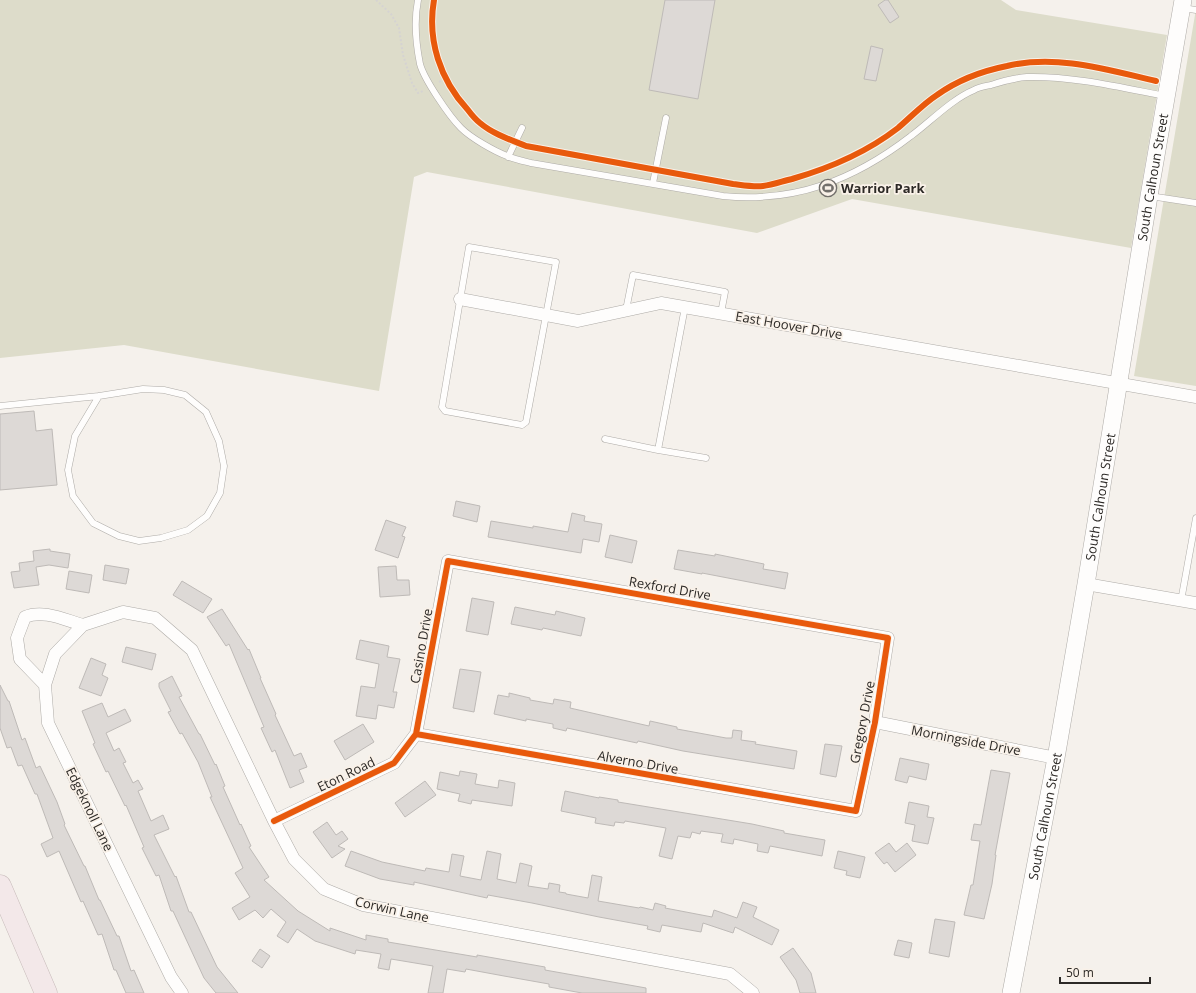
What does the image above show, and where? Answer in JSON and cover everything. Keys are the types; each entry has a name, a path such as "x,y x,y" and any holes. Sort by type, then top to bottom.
{"highway":[{"path":"0,886 46,993"}],"street":[{"name":"South Calhoun Street","path":"1011,993 1056,758 1166,96 1187,6"},
{"name":"East Hoover Drive","path":"460,299 578,321 661,303 1196,397"},
{"name":"Rexford Drive","path":"448,561 888,638"},
{"name":"Casino Drive","path":"416,734 448,561"},
{"path":"1086,584 1196,603"},
{"name":"Corwin Lane","path":"83,625 123,612 155,618 192,650 274,821 294,859 324,889 363,905 730,974 753,993"},
{"path":"45,685 20,659 17,638 25,617 31,614 48,615 83,625"},
{"name":"Edgeknoll Lane","path":"83,625 55,654 45,685 48,723 171,977 182,993"},
{"name":"Gregory Drive","path":"856,811 875,722 888,638"},
{"name":"Morningside Drive","path":"875,722 1056,758"},
{"name":"Alverno Drive","path":"416,734 856,811"},
{"name":"Eton Road","path":"274,821 394,763 416,734"}],"lane":[{"path":"418,0 416,8 416,34 420,65 444,107 461,128 485,144 508,157 531,163 723,196 746,198 785,195 818,187 854,173 877,161 947,107 974,90 1005,81 1026,77 1068,79 1166,96"},
{"path":"653,183 666,118"},
{"path":"508,157 522,128"},
{"path":"1149,196 1196,203"},
{"path":"469,247 556,262 547,314 526,422 522,425 445,411 442,407 469,247"},
{"path":"626,310 634,275 725,292 721,313"},
{"path":"658,450 685,307"},
{"path":"0,406 99,396 143,389 164,390 185,394 206,412 219,440 224,466 220,493 207,516 188,530 161,538 139,541 119,536 93,523 73,496 68,470 75,436 99,396"},
{"path":"605,439 706,458"},
{"path":"1181,600 1196,518"}],"path":[{"path":"376,0 391,14 399,28 403,55 412,83 418,93 445,79"},
{"path":"442,71 449,84"}],"green space":[{"name":"Warrior Park","path":"0,0 1001,0 1016,10 1167,35 1131,248 852,199 757,233 427,172 414,177 379,391 124,345 0,358"},
{"path":"1196,9 1196,386 1134,376"}],"building":[{"path":"665,0 715,0 698,99 649,90"},
{"path":"885,0 888,0 899,17 890,23 878,5"},
{"path":"871,46 883,49 876,81 864,79"},
{"path":"34,411 36,431 52,429 57,485 0,490 0,414"},
{"path":"456,501 480,506 477,522 453,516"},
{"path":"572,513 585,516 584,521 602,524 599,542 583,539 581,553 488,537 491,521 568,532"},
{"path":"386,520 406,527 402,536 405,537 398,558 375,550"},
{"path":"610,535 637,541 632,563 605,557"},
{"path":"50,549 50,551 70,554 68,568 49,565 36,567 39,585 14,588 11,572 20,571 19,563 34,561 33,551"},
{"path":"678,550 715,556 715,554 764,564 763,569 788,573 785,589 674,569"},
{"path":"105,565 129,569 126,584 103,580"},
{"path":"396,566 397,580 409,580 410,595 380,597 378,567"},
{"path":"69,571 92,575 89,593 66,589"},
{"path":"182,581 212,599 203,613 173,595"},
{"path":"472,598 494,602 488,635 466,631"},
{"path":"515,607 555,615 556,611 585,618 581,636 543,628 542,630 511,624"},
{"path":"222,609 248,650 249,649 276,714 275,715 294,756 301,753 307,767 299,770 304,782 290,788 275,750 272,752 261,728 264,727 229,644 226,646 207,617"},
{"path":"360,640 389,646 387,657 400,659 393,692 397,692 394,708 378,705 376,719 356,716 361,686 375,688 379,664 356,659"},
{"path":"126,647 156,654 152,670 122,662"},
{"path":"91,658 106,664 102,675 108,678 101,696 79,688"},
{"path":"460,669 481,672 474,712 453,708"},
{"path":"172,676 182,696 179,697 200,734 215,765 216,764 225,786 223,787 251,846 249,847 269,877 264,880 298,911 330,931 330,928 366,940 366,935 388,939 388,942 545,967 545,970 646,988 646,993 582,993 549,987 549,984 466,969 465,972 447,969 443,993 428,993 433,966 391,959 389,970 378,968 381,954 356,950 355,954 315,941 297,929 288,943 277,936 286,922 271,909 263,918 255,910 239,920 232,908 250,897 235,873 243,868 210,797 212,797 198,762 182,733 180,734 168,712 171,711 159,687 159,683"},
{"path":"0,685 9,701 22,740 25,738 36,768 40,766 57,802 65,824 64,825 85,866 99,900 117,936 119,936 131,971 134,970 144,993 126,993 116,970 114,970 102,934 98,935 83,901 81,902 59,851 47,857 41,844 53,838 37,794 35,794 22,765 18,766 11,747 7,748 0,728"},
{"path":"509,693 530,698 530,700 553,704 554,699 571,702 570,708 649,726 650,721 677,727 677,729 726,738 732,738 733,730 742,731 741,740 756,742 755,744 797,751 794,769 683,751 638,741 637,743 567,728 566,731 553,728 553,724 526,719 526,721 494,714 498,695 509,697"},
{"path":"102,703 108,717 125,709 131,721 106,733 114,751 119,748 126,762 123,763 133,783 138,780 143,789 138,791 151,821 163,815 169,829 154,835 175,877 176,876 189,912 191,912 217,967 238,993 216,993 204,978 173,911 171,911 159,875 156,876 142,848 144,847 126,805 125,806 108,771 106,772 93,744 95,743 82,711"},
{"path":"363,724 374,742 345,760 334,741"},
{"path":"825,744 842,746 836,777 820,774"},
{"path":"900,758 929,764 926,780 909,776 907,783 895,780"},
{"path":"991,770 1010,773 995,855 992,884 984,919 964,915 971,885 973,885 980,841 971,840 974,824 981,825"},
{"path":"460,771 477,774 475,784 498,788 499,780 515,783 512,806 472,800 471,804 458,801 460,794 437,789 440,772 459,776"},
{"path":"425,781 436,795 405,817 395,803"},
{"path":"565,791 599,798 618,800 618,802 752,824 784,831 784,833 825,840 822,856 770,846 768,853 757,851 758,844 734,839 733,844 721,842 723,834 701,831 700,834 692,832 690,838 678,836 672,859 659,856 666,828 625,821 624,823 615,822 614,826 595,823 596,818 561,811"},
{"path":"909,802 929,806 927,817 934,818 928,844 912,841 915,825 905,823"},
{"path":"327,822 336,835 342,831 348,839 338,846 345,849 332,858 313,832"},
{"path":"889,843 896,852 907,843 916,855 895,872 887,862 884,864 875,853"},
{"path":"351,851 382,862 425,871 426,868 449,872 452,854 464,856 460,876 481,880 487,851 501,854 497,879 516,883 520,863 532,866 528,886 548,889 549,883 560,885 559,892 588,898 592,875 602,877 598,901 653,910 655,903 666,906 665,908 712,917 714,910 737,918 743,902 757,907 753,917 779,930 772,945 735,927 733,933 703,923 701,932 662,925 660,932 647,929 648,926 532,903 488,895 487,898 414,882 414,885 380,879 345,866"},
{"path":"838,851 865,857 860,878 846,875 847,871 834,868"},
{"path":"935,919 955,922 949,957 929,953"},
{"path":"898,940 912,943 909,958 894,955"},
{"path":"793,948 811,973 816,993 800,993 796,980 780,957"},
{"path":"260,949 270,956 262,968 252,961"}],"cycle path":[{"path":"434,0 432,30 434,44 443,73 458,98 476,120 485,127 526,146 733,184 759,186 774,184 820,170 848,158 886,137 927,102 953,85 979,73 998,68 1026,63 1063,63 1101,68 1156,81"},
{"path":"274,821 394,763 416,734 448,561 888,638 875,722 856,811 416,734"}],"place":[{"name":"Warrior Park","path":"828,188"}]}
